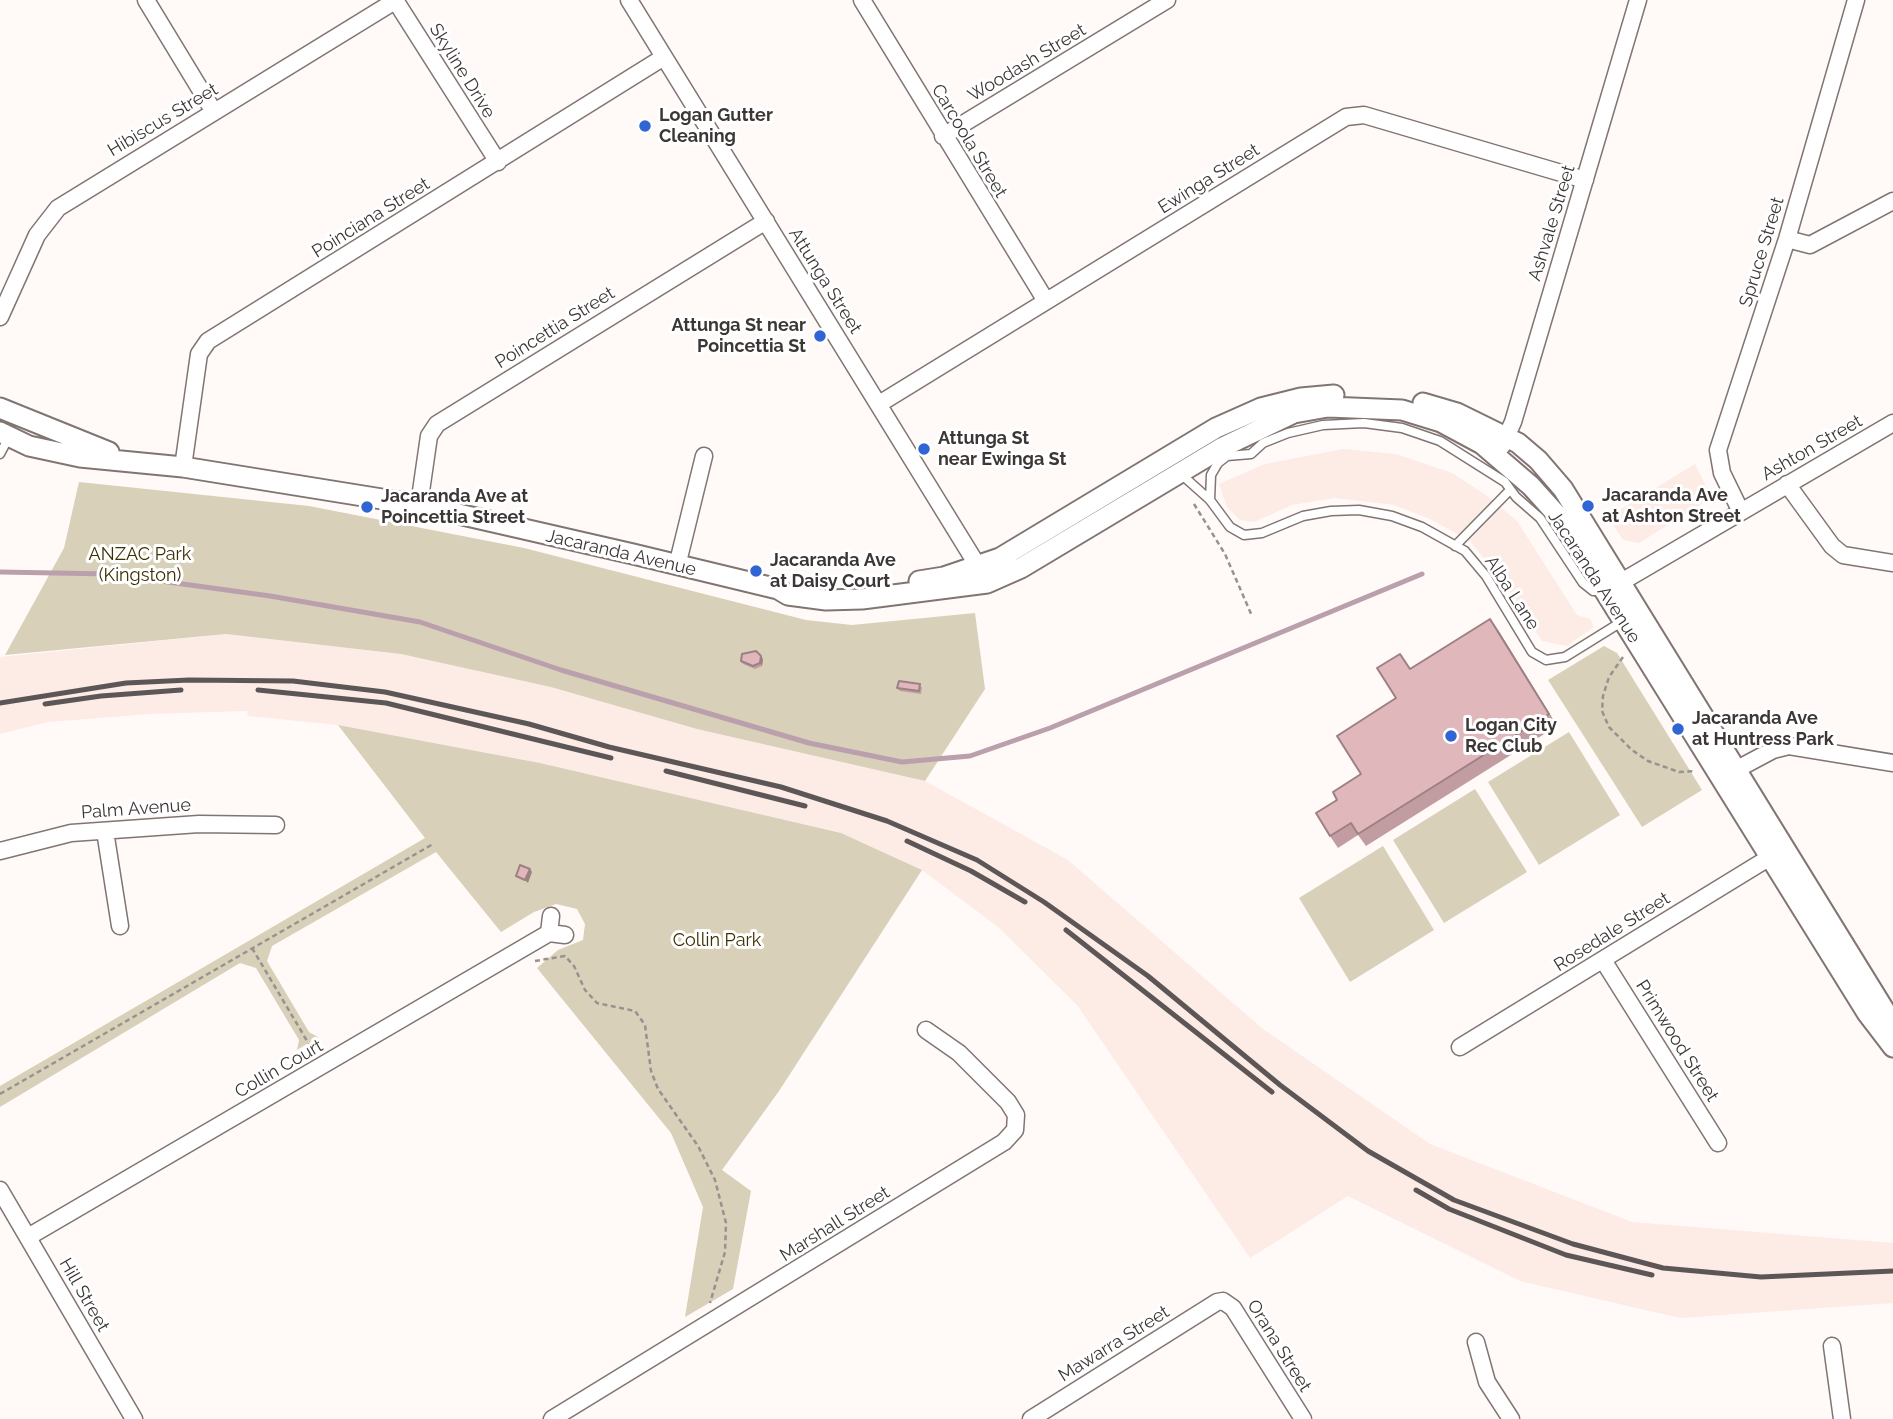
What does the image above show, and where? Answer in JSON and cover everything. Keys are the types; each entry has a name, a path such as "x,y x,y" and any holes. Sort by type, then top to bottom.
{"street":[{"path":"146,0 214,112"},
{"name":"Hibiscus Street","path":"0,317 37,234 51,214 395,0"},
{"name":"Skyline Drive","path":"395,0 498,162"},
{"name":"Attunga Street","path":"629,0 984,575"},
{"name":"Carcoola Street","path":"862,0 1046,301"},
{"name":"Woodash Street","path":"943,136 1167,0"},
{"name":"Ashvale Street","path":"1497,455 1508,437 1638,0"},
{"name":"Spruce Street","path":"1741,512 1721,473 1718,450 1787,239 1856,0"},
{"name":"Poinciana Street","path":"183,467 199,354 208,341 664,57"},
{"name":"Ewinga Street","path":"879,404 1346,117 1364,115 1585,180"},
{"path":"1787,239 1810,245 1893,201"},
{"name":"Poincettia Street","path":"419,505 429,436 437,424 766,221"},
{"name":"Jacaranda Avenue","path":"984,575 1023,546 1216,428 1261,408 1301,398 1353,393 1390,396 1457,413 1508,437 1530,452 1563,489 1614,586 1778,853 1867,1013 1893,1047"},
{"name":"Jacaranda Avenue","path":"3,441 80,457 183,467 419,505 778,589 788,595 826,600 863,599 1021,568 1178,472 1225,451 1294,413 1328,407 1364,406 1402,410 1441,422 1497,455 1558,516 1614,586"},
{"name":"Jacaranda Avenue","path":"0,408 134,461"},
{"path":"3,441 19,416"},
{"name":"Ashton Street","path":"1614,586 1893,423"},
{"path":"677,566 705,456"},
{"path":"1787,484 1832,546 1843,555 1893,563"},
{"path":"1729,773 1789,746 1893,763"},
{"name":"Palm Avenue","path":"0,851 71,832 199,824 276,825"},
{"path":"105,831 120,926"},
{"name":"Jacaranda Avenue","path":"1778,853 1893,1024"},
{"name":"Rosedale Street","path":"1460,1047 1778,853"},
{"name":"Collin Court","path":"28,1237 518,951 557,934 551,916"},
{"name":"Primwood Street","path":"1603,960 1718,1143"},
{"name":"Marshall Street","path":"552,1419 716,1321 1004,1142 1015,1130 1016,1115 1008,1102 958,1053 926,1030"},
{"name":"Hill Street","path":"0,1190 134,1419"},
{"name":"Mawarra Street","path":"1031,1419 1217,1302"},
{"name":"Orana Street","path":"1217,1302 1229,1303 1233,1308 1303,1419"},
{"path":"1476,1342 1487,1382 1511,1419"},
{"path":"1832,1346 1842,1419"}],"lane":[{"path":"1210,500 1210,475 1225,451 1251,454 1263,443 1288,433 1323,425 1389,426 1440,440 1480,464 1540,518 1583,583 1593,591 1614,586"},
{"path":"1095,502 1122,495 1154,475 1168,470 1178,472"},
{"name":"Alba Lane","path":"1178,472 1210,500 1230,527 1244,535 1262,533 1303,516 1331,511 1359,510 1392,516 1422,527 1465,551 1504,603 1532,652 1546,660 1565,657 1632,616"},
{"path":"1455,546 1510,490"}],"path":[{"path":"1189,499 1225,554 1252,616"},
{"path":"1625,654 1609,677 1603,695 1602,711 1609,727 1625,744 1648,761 1679,772 1697,771"},
{"path":"0,1094 433,844"},
{"path":"252,948 321,1066"},
{"path":"518,951 524,963 565,956 574,966 585,990 597,1003 635,1011 645,1025 651,1071 658,1089 698,1146 715,1180 726,1223 725,1252 708,1309 716,1321"}],"shaded area":[{"path":"1343,449 1396,454 1452,473 1487,496 1517,521 1577,615 1590,619 1594,627 1567,646 1542,641 1514,597 1470,541 1430,519 1394,505 1335,498 1292,505 1254,522 1240,520 1227,507 1219,484 1265,464"},
{"path":"1695,464 1708,490 1703,503 1639,543 1623,540 1608,517"},
{"path":"226,634 401,654 552,687 697,729 925,781 1068,860 1263,1029 1430,1144 1632,1222 1893,1243 1893,1303 1680,1318 1520,1281 1348,1196 1250,1258 1077,1005 998,927 922,870 841,833 540,763 338,725 248,716 247,711 150,714 48,722 0,734 0,657"}],"green space":[{"name":"ANZAC Park (Kingston)","path":"79,482 309,506 524,548 806,620 852,625 975,613 985,689 925,781 697,729 551,687 401,654 226,634 5,655 64,548"},
{"path":"1604,646 1617,653 1702,790 1642,827 1548,680"},
{"name":"Collin Park","path":"338,725 540,763 841,833 922,870 779,1091 722,1170 751,1191 733,1289 685,1317 703,1207 671,1133 537,968 558,950 583,940 585,924 577,909 556,904 534,912 501,932 436,852 272,946 267,961 309,1032 318,1037 297,1050 299,1040 256,968 240,963 0,1107 0,1086 425,838"},
{"path":"1569,732 1620,815 1539,865 1488,782"},
{"path":"1475,789 1527,872 1444,923 1393,840"},
{"path":"1383,846 1434,930 1350,982 1299,898"}],"building":[{"name":"Logan City Rec Club","path":"1490,619 1549,714 1358,834 1351,823 1330,836 1316,813 1337,800 1333,792 1361,774 1337,736 1396,698 1377,668 1400,654 1410,669"},
{"path":"756,651 761,656 760,663 753,666 741,661 742,654"},
{"path":"899,681 920,684 919,691 897,688"},
{"path":"520,865 530,869 525,880 516,876"}],"waterway":[{"path":"0,572 110,574 270,596 420,622 561,670 809,743 902,762 970,756 1050,728 1422,574"}],"railway":[{"path":"0,703 126,683 189,680 293,681 385,692 529,724 609,747 781,787 887,821 977,860 1044,902 1148,976 1280,1085 1368,1151 1454,1200 1573,1244 1663,1268 1761,1277 1893,1271"},
{"path":"45,704 101,696 181,690"},
{"path":"258,690 386,703 611,758"},
{"path":"666,771 805,806"},
{"path":"907,841 971,871 1025,902"},
{"path":"1066,930 1272,1092"},
{"path":"1416,1190 1449,1209 1566,1255 1652,1275"}],"place":[{"name":"Logan Gutter Cleaning","path":"645,126"},
{"name":"Attunga St near Poincettia St","path":"820,336"},
{"name":"Attunga St near Ewinga St","path":"924,449"},
{"name":"Jacaranda Ave at Ashton Street","path":"1588,506"},
{"name":"Jacaranda Ave at Poincettia Street","path":"367,507"},
{"name":"Jacaranda Ave at Daisy Court","path":"756,571"},
{"name":"Jacaranda Ave at Huntress Park","path":"1678,729"},
{"name":"Logan City Rec Club","path":"1451,736"}]}
